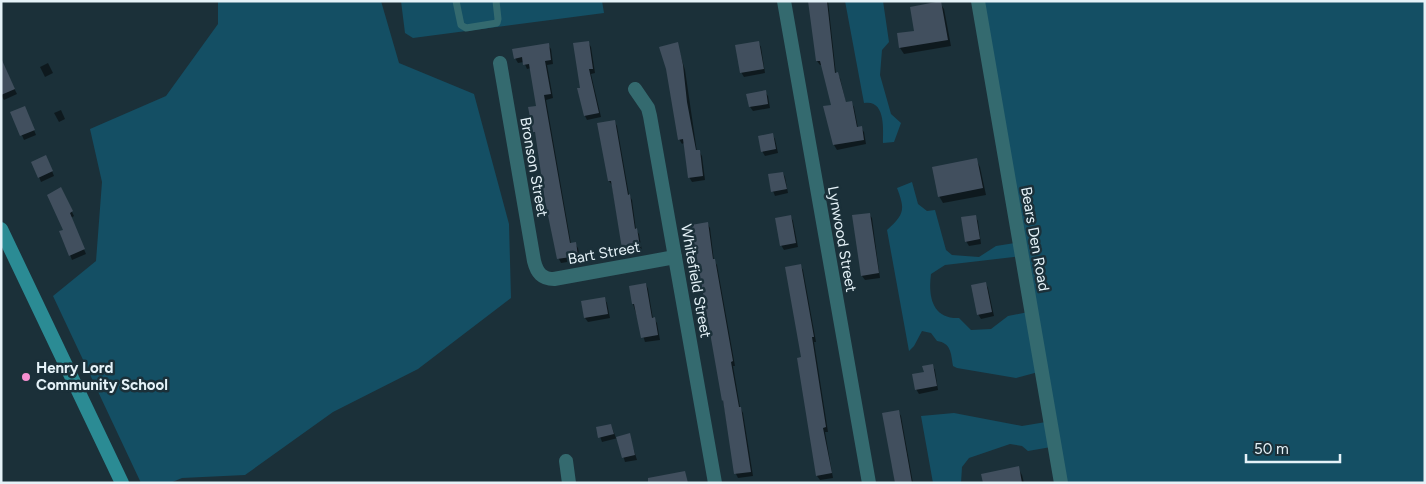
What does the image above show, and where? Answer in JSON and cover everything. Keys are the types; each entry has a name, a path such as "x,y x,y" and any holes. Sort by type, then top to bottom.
{"main road":[{"path":"1,229 117,481"}],"street":[{"name":"Lynwood Street","path":"784,1 869,483"},
{"name":"Bears Den Road","path":"978,1 1061,483"},
{"name":"Bronson Street","path":"500,63 534,262 540,275"},
{"name":"Whitefield Street","path":"634,90 644,101 650,116 715,483"},
{"name":"Bart Street","path":"540,275 544,278 554,279 675,257"},
{"path":"566,462 569,483"}],"lane":[{"path":"456,1 461,25 466,28 497,23 496,1"}],"shaded area":[{"path":"218,1 381,1 399,63 474,94 509,224 511,298 418,369 333,412 245,475 182,478 170,483 141,483 53,296 96,261 102,182 90,129 166,96 218,24"},
{"path":"401,1 602,1 604,13 413,38 405,33"},
{"path":"845,1 883,1 889,42 882,50 880,75 891,114 901,123 894,142 883,143 883,124 880,110 871,103 864,103"},
{"path":"980,1 1425,1 1425,483 1064,483 1051,447 1028,451 1022,446 1010,444 969,458 962,467 961,483 933,483 921,416 954,413 1022,426 1046,422 1042,371 1016,378 957,368 953,366 948,346 937,341 931,333 922,331 909,351 887,230 897,220 902,211 897,188 912,182 918,204 927,211 935,210 946,250 952,255 979,257 996,246 1021,242","holes":["1023,256 1033,311 1008,316 991,329 971,330 959,318 943,315 937,310 931,298 931,274 945,265"]}],"building":[{"path":"808,1 827,1 835,73 838,72 846,102 852,101 857,127 862,126 864,140 833,145 823,106 831,105 820,61 816,61"},
{"path":"941,1 948,40 899,48 897,33 914,31 910,7"},
{"path":"589,41 593,69 589,69 599,113 584,116 577,88 580,88 573,43"},
{"path":"759,41 764,69 740,73 735,45"},
{"path":"678,42 683,65 687,102 696,150 700,150 703,176 688,178 683,139 678,140 666,69 659,47"},
{"path":"549,43 551,60 545,61 551,94 544,95 570,243 576,242 578,256 557,259 545,201 535,132 533,132 528,107 536,106 529,64 523,65 522,57 514,59 512,49"},
{"path":"1,58 15,89 1,95"},
{"path":"766,90 768,104 749,107 746,94"},
{"path":"25,106 35,130 20,136 10,112"},
{"path":"615,120 628,195 630,194 635,229 637,228 640,247 622,249 611,181 608,181 597,123"},
{"path":"773,133 776,149 761,152 758,136"},
{"path":"46,155 53,171 38,178 31,162"},
{"path":"977,158 983,188 938,197 932,167"},
{"path":"783,172 787,189 771,192 768,174"},
{"path":"61,187 73,211 70,213 85,249 69,256 59,231 63,230 47,195"},
{"path":"870,213 879,273 861,276 852,215"},
{"path":"791,215 796,243 780,246 775,218"},
{"path":"976,215 980,239 965,242 961,217"},
{"path":"708,222 751,472 734,474 723,400 691,225"},
{"path":"801,264 814,337 812,337 826,427 823,428 832,473 816,476 797,358 801,357 785,267"},
{"path":"986,282 992,312 977,315 971,285"},
{"path":"646,283 652,318 655,317 658,335 641,338 629,286"},
{"path":"605,297 608,314 584,318 581,301"},
{"path":"933,364 937,386 915,390 912,374 924,372 922,366"},
{"path":"899,410 912,483 895,483 882,413"},
{"path":"611,424 614,434 598,438 596,427"},
{"path":"630,433 635,455 622,458 616,437"},
{"path":"1019,466 1022,483 983,483 981,474"},
{"path":"685,471 688,483 648,483 648,478"}],"place":[{"name":"Henry Lord Community School","path":"26,377"}]}
